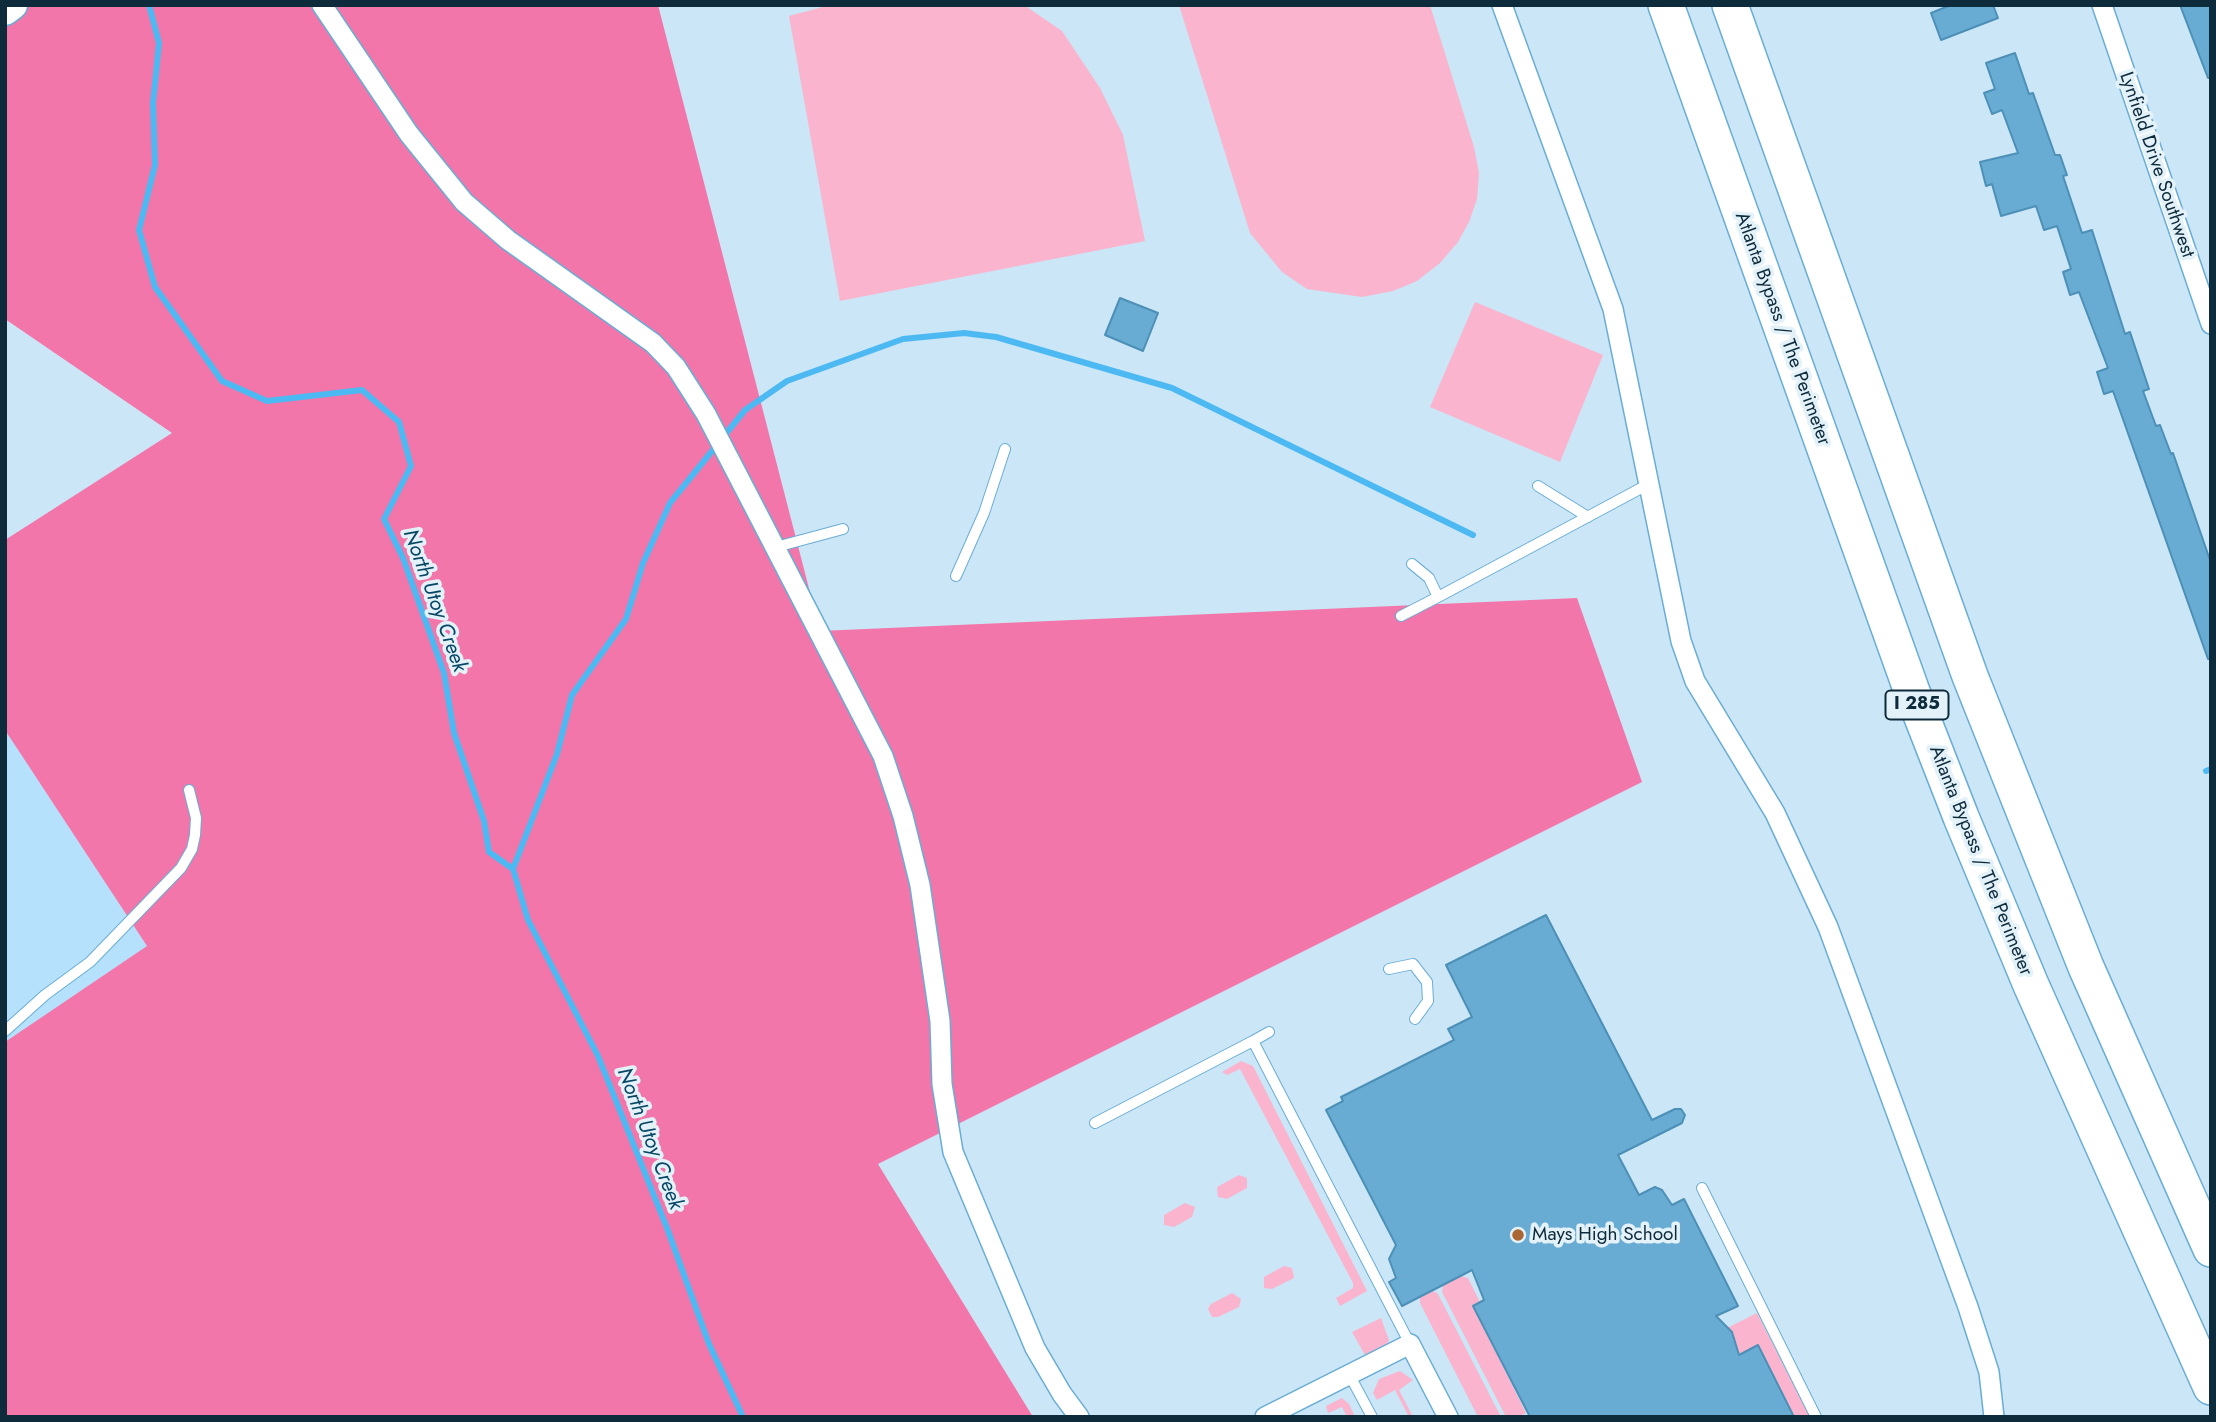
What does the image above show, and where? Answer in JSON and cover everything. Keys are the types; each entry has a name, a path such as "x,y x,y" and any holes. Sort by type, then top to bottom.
{"highway":[{"name":"Atlanta Bypass / The Perimeter","path":"1666,5 1911,689 1956,804 2031,985 2211,1387"},
{"name":"I 285","path":"1730,5 1970,676 2086,967 2211,1249"}],"street":[{"path":"5,11 13,5"},
{"path":"322,5 409,134 464,202 508,240 653,343 676,367 706,414 853,694 887,768 920,884 940,1021 942,1084 954,1152 1035,1348 1079,1417"},
{"path":"1502,5 1613,309 1647,485 1684,651 1695,681 1775,813 1828,927 1968,1307 1989,1372 1994,1417"},
{"name":"Lynfield Drive Southwest","path":"2102,5 2206,296 2211,324"},
{"path":"1265,1417 1410,1344 1448,1417"}],"lane":[{"path":"956,576 984,513 1005,449"},
{"path":"1401,616 1647,485"},
{"path":"1538,486 1588,517"},
{"path":"776,547 843,529"},
{"path":"1412,564 1429,578 1438,597"},
{"path":"5,1031 45,995 90,962 181,868 192,849 195,835 195,818 189,790"},
{"path":"1389,969 1413,964 1427,982 1428,1001 1415,1018"},
{"path":"1095,1123 1269,1032"},
{"path":"1253,1041 1410,1344"},
{"path":"1702,1188 1816,1417"},
{"path":"1349,1374 1372,1417"}],"shaded area":[{"path":"5,5 658,5 820,631 1577,598 1642,782 878,1164 1033,1417 5,1417 5,1042 147,946 5,730 5,540 172,433 5,319"},
{"path":"830,5 1024,5 1062,31 1100,88 1123,135 1145,241 840,301 789,16"},
{"path":"1179,5 1430,5 1474,147 1479,173 1477,199 1469,222 1458,242 1440,263 1417,281 1393,291 1362,297 1307,289 1282,272 1250,233"},
{"path":"1475,302 1603,355 1560,462 1430,407"},
{"path":"5,730 147,946 5,1042"},
{"path":"1241,1061 1253,1066 1367,1291 1340,1306 1336,1298 1353,1288 1353,1283 1240,1069 1227,1075 1222,1072"},
{"path":"1239,1175 1247,1178 1247,1188 1227,1199 1218,1197 1217,1187"},
{"path":"1185,1203 1195,1207 1192,1217 1174,1227 1164,1225 1164,1215"},
{"path":"1284,1266 1292,1268 1294,1278 1272,1289 1264,1288 1264,1277"},
{"path":"1461,1276 1468,1278 1480,1302 1473,1306 1526,1413 1519,1417 1506,1417 1442,1292 1443,1285"},
{"path":"1432,1290 1438,1294 1501,1417 1478,1417 1420,1303 1420,1297"},
{"path":"1232,1293 1241,1299 1239,1307 1212,1317 1208,1309 1211,1304"},
{"path":"1757,1313 1810,1417 1794,1417 1758,1346 1725,1363 1725,1329"},
{"path":"1381,1318 1389,1340 1386,1346 1365,1355 1352,1332"},
{"path":"1400,1371 1413,1380 1399,1390 1413,1417 1409,1417 1395,1390 1377,1400 1373,1393 1379,1379"},
{"path":"1342,1398 1349,1404 1355,1417 1347,1417 1342,1407 1328,1413 1326,1406"}],"building":[{"path":"1951,5 1993,5 1998,18 1941,40 1931,13"},
{"path":"2180,5 2211,5 2211,78 2208,78"},
{"path":"2015,53 2029,94 2033,93 2055,155 2060,155 2067,175 2063,176 2082,233 2092,230 2125,334 2130,332 2149,389 2143,391 2156,426 2160,425 2171,454 2173,453 2211,563 2211,659 2208,659 2113,391 2104,394 2097,372 2108,368 2079,292 2070,295 2063,272 2071,269 2057,226 2044,230 2036,206 2001,216 1992,184 1986,186 1980,162 2018,153 2002,110 1992,114 1984,93 1995,89 1986,63"},
{"path":"1120,298 1158,313 1143,351 1105,335"},
{"path":"1546,915 1652,1120 1675,1109 1681,1109 1685,1115 1682,1123 1618,1155 1639,1195 1655,1187 1662,1190 1672,1205 1684,1199 1738,1306 1716,1316 1732,1332 1739,1355 1758,1345 1794,1417 1530,1417 1473,1306 1484,1300 1472,1270 1402,1306 1389,1282 1396,1278 1389,1259 1396,1245 1326,1110 1343,1101 1341,1097 1454,1040 1448,1029 1472,1017 1446,965"}],"waterway":[{"name":"North Utoy Creek","path":"149,5 159,43 153,103 155,165 139,230 155,287 222,381 267,401 362,390 399,422 411,466 384,519 403,558 444,673 454,733 484,821 489,852 513,869 528,920 598,1056 667,1228 709,1344 743,1417"},
{"path":"513,869 557,754 572,695 626,619 643,563 670,503 745,410 787,381 903,339 964,333 996,337 1172,388 1473,535"},
{"path":"2206,771 2211,769"}],"place":[{"name":"Mays High School","path":"1518,1235"}]}
